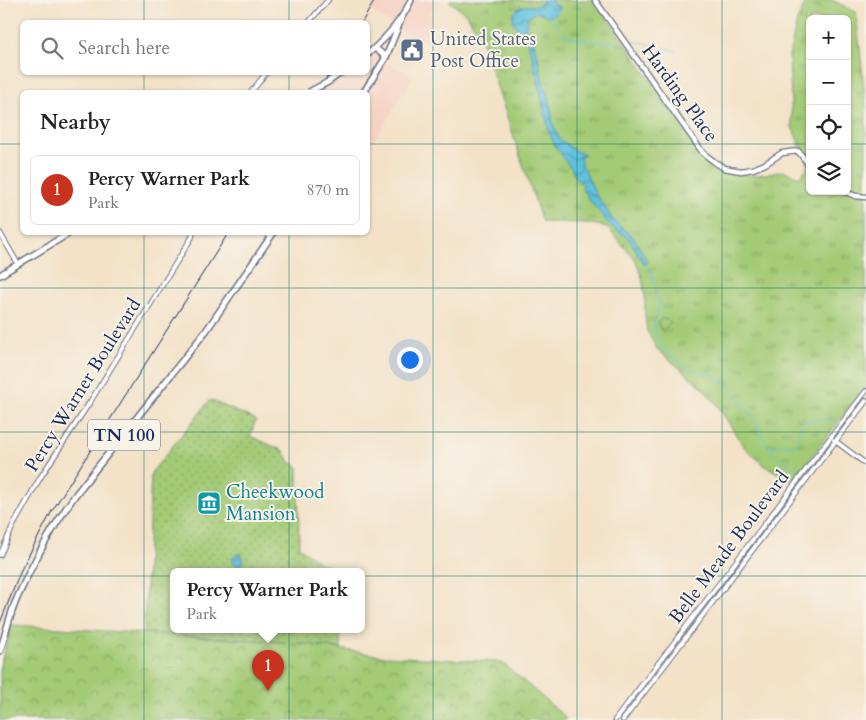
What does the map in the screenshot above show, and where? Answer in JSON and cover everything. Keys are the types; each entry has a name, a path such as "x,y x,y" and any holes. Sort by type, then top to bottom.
{"main road":[{"path":"365,90 386,56 411,0"},
{"name":"Harding Place","path":"595,0 703,153 716,163 724,168 740,171 753,169 765,164 782,153 798,151 806,161"},
{"path":"370,52 402,17"},
{"path":"375,48 386,56"},
{"path":"313,90 338,75"},
{"path":"851,194 866,197"},
{"path":"0,275 66,235"},
{"name":"TN 100","path":"0,651 18,596 41,548 58,519 206,330 272,235"}],"street":[{"path":"311,20 328,0"},
{"path":"253,90 265,75"},
{"path":"0,233 18,264"},
{"name":"Percy Warner Boulevard","path":"0,555 13,526 40,478 90,402 192,235"},
{"name":"Belle Meade Boulevard","path":"615,720 866,391"},
{"name":"Belle Meade Boulevard","path":"623,720 866,401"},
{"path":"830,438 866,464"}],"shaded area":[{"path":"377,0 441,0 434,4 430,15 433,17 427,31 434,34 430,44 391,25 371,10"},
{"path":"373,54 413,77 370,148 370,90 322,90 343,75 370,75 370,56"}],"green space":[{"path":"595,0 709,162 731,171 751,176 784,171 800,177 806,169 806,195 851,195 851,15 806,15 806,158 792,127 789,56 797,21 807,0 832,0 856,12 866,107 866,385 793,482 764,465 743,446 720,409 703,388 657,349 647,331 642,277 636,261 607,227 587,223 542,222 481,39 467,15 449,1"},
{"path":"661,319 670,321 663,330 660,329 658,323"},
{"path":"210,400 256,420 250,436 284,451 290,462 298,466 299,547 320,563 331,568 170,568 170,633 340,633 341,649 300,643 144,633 151,473"},
{"path":"12,625 300,643 384,656 498,662 504,664 565,717 565,720 0,720 0,665"}],"water":[{"path":"543,0 551,0 560,9 550,16 539,12 533,14 528,17 525,28 528,30 538,56 543,84 549,96 553,124 559,139 577,152 585,154 580,157 581,164 596,195 612,219 634,238 647,263 644,264 627,237 609,224 582,190 582,184 575,178 572,169 556,148 549,132 531,51 524,35 513,21 513,14 519,8 538,5"},
{"path":"237,554 241,554 243,563 236,565 232,560"}],"waterway":[{"path":"552,14 557,26 565,35 584,40 621,42"},
{"path":"627,41 676,51"},
{"path":"646,264 656,287 659,305 654,330 657,340 664,350 686,367 711,374 728,384 750,412 768,447 778,458 801,472"},
{"path":"770,448 797,443 799,441 799,431 806,421 828,420 839,423"}],"railway":[{"path":"363,20 375,0"},
{"path":"319,90 328,75"},
{"path":"0,623 22,568 52,511 227,235"}],"place":[{"name":"United States Post Office","path":"412,50"},
{"name":"Cheekwood Mansion","path":"209,503"},
{"name":"Percy Warner Park","path":"268,691"}]}
